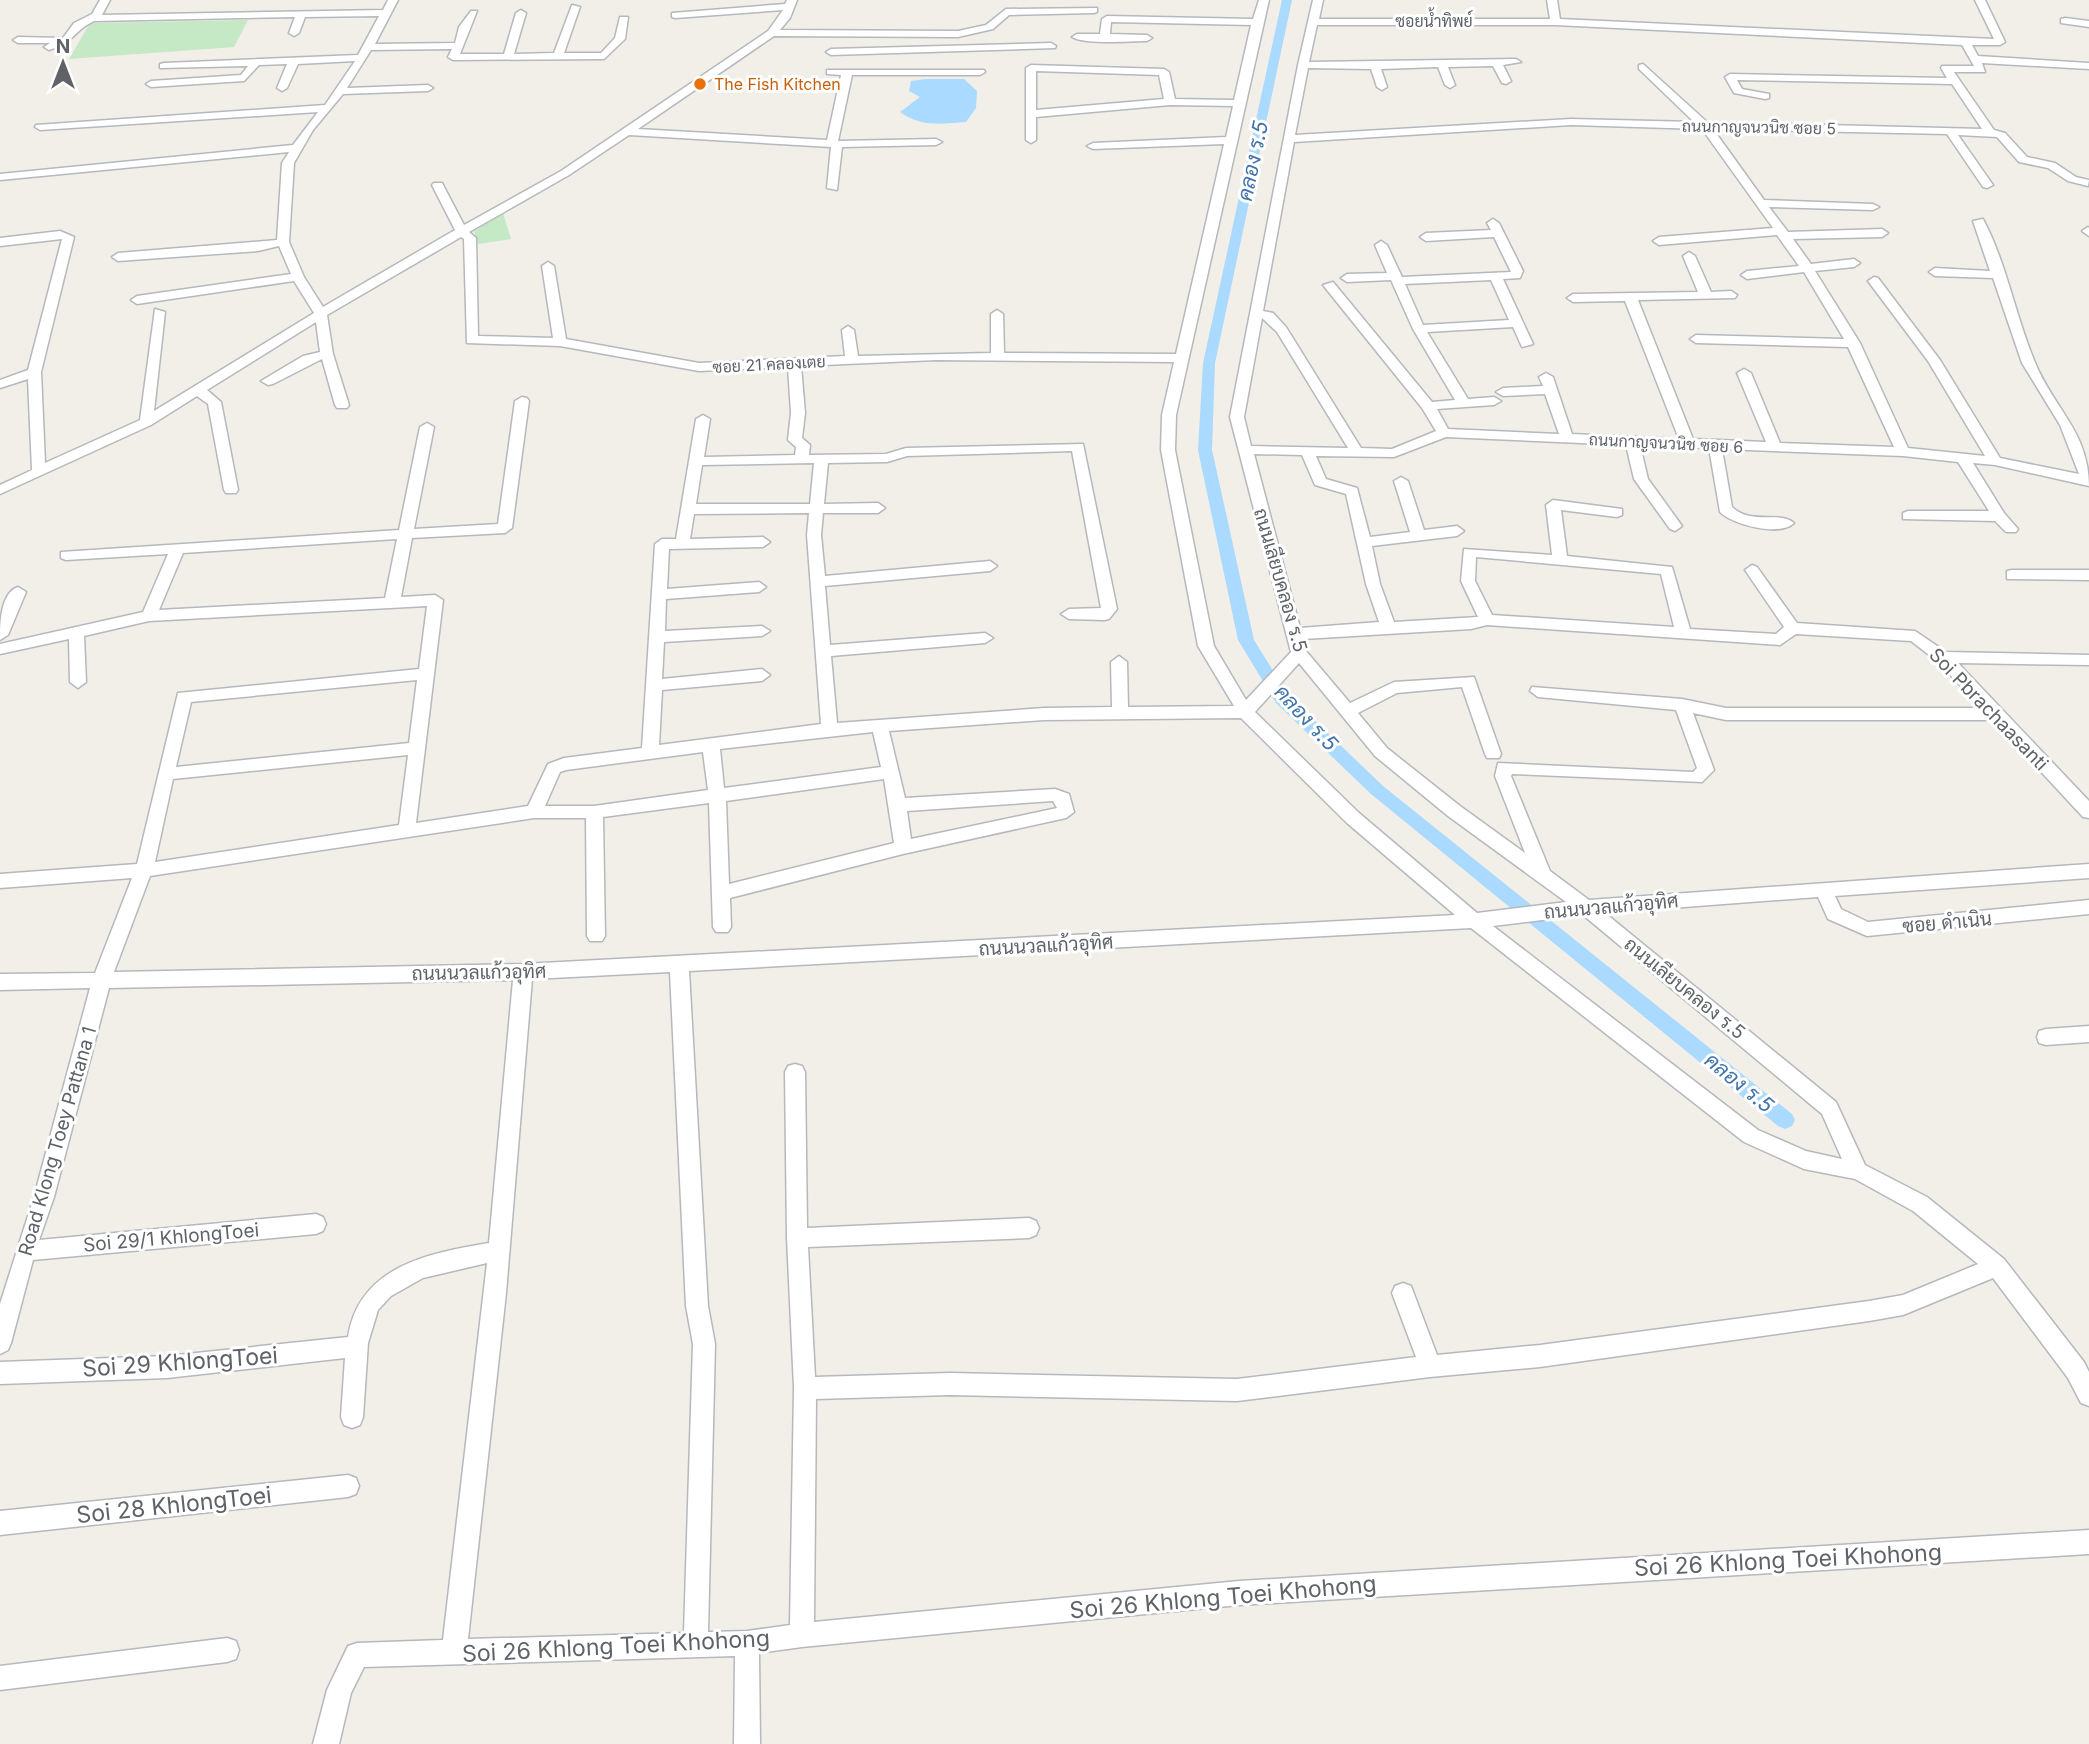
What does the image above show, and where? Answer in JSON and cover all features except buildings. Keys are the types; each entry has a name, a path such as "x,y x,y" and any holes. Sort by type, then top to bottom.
{"street":[{"path":"49,47 67,40 78,25 96,16 103,0"},
{"path":"342,405 327,354 321,314 298,277 283,242 288,163 296,148 362,58 393,0"},
{"path":"1264,0 1256,22 1169,415 1168,450 1206,646 1245,712 1353,818 1474,921 1751,1136 1804,1160 1858,1171 1920,1204 1997,1266 2082,1370 2089,1395"},
{"name":"ถนนเลียบคลอง ร.5","path":"1318,0 1303,65 1237,417 1299,653 1381,751 1454,811 1586,907 1829,1108 1858,1171"},
{"path":"1552,0 1555,22"},
{"name":"ซอยน้ำทิพย์","path":"1314,22 1555,22 2000,43 1980,0"},
{"path":"675,15 791,3"},
{"path":"0,491 146,422 321,314 565,173 772,33 780,26 791,3"},
{"path":"558,57 575,7"},
{"path":"772,33 906,35 974,31 989,27 1002,14 1015,11 1094,9"},
{"path":"91,18 384,13"},
{"path":"474,13 464,27 453,57 604,56 620,39 624,19"},
{"path":"508,57 521,13"},
{"path":"294,33 301,15"},
{"path":"1104,38 1107,19 1256,22"},
{"path":"2065,21 2089,24"},
{"path":"904,68 902,53 906,35"},
{"path":"1077,37 1147,38"},
{"path":"18,40 67,40"},
{"path":"1965,42 1980,70 1946,68 1990,132 2001,135 2022,159 2050,165 2071,179 2088,183"},
{"path":"368,47 459,46"},
{"path":"831,52 902,53 1051,46"},
{"path":"164,66 362,58"},
{"path":"1975,59 2089,66"},
{"path":"282,88 294,60"},
{"path":"151,84 244,78 257,61"},
{"path":"1303,65 1516,62"},
{"path":"1497,63 1506,82"},
{"path":"1442,65 1450,85"},
{"path":"1375,66 1382,87"},
{"path":"1643,67 1706,127 1807,268 1854,343 1903,452"},
{"path":"1031,140 1031,68 1164,72 1170,102"},
{"path":"831,72 980,72"},
{"path":"833,188 834,144 847,72"},
{"path":"1765,96 1738,91 1730,77 1954,81"},
{"path":"341,90 428,88"},
{"path":"1032,114 1170,102 1240,103"},
{"path":"40,127 327,108"},
{"name":"ถนนกาญจนวนิช ซอย 5","path":"1290,139 1570,122 1990,132"},
{"path":"624,131 834,144 936,142"},
{"path":"1950,131 1987,185"},
{"path":"1093,146 1232,140"},
{"path":"0,177 296,148"},
{"path":"438,185 462,232"},
{"path":"1762,203 1872,207"},
{"path":"1979,221 2028,363 2067,425 2088,480"},
{"path":"1348,278 1496,278 1512,277 1517,271 1495,228 1426,237"},
{"name":"ซอย 21 คลองเตย","path":"462,232 470,238 473,263 472,340 560,342 699,367 998,356 1181,359"},
{"path":"1659,241 1783,233 1882,233"},
{"path":"0,242 60,235 68,237 34,372 39,473"},
{"path":"118,257 258,247 283,242"},
{"path":"1381,245 1419,329 1462,402"},
{"path":"1689,256 1706,295"},
{"path":"1747,275 1854,263"},
{"path":"548,266 560,342"},
{"path":"1935,272 1999,275"},
{"path":"137,300 298,277"},
{"path":"1496,278 1527,344"},
{"path":"1874,281 1934,360 1995,461"},
{"path":"1329,285 1428,407 1444,433"},
{"path":"1573,298 1731,295"},
{"path":"1630,297 1688,444"},
{"path":"146,422 159,312"},
{"path":"1257,313 1269,316 1282,330 1357,452"},
{"path":"996,314 998,356"},
{"path":"1419,329 1518,323"},
{"path":"848,330 852,360"},
{"path":"1696,339 1854,343"},
{"path":"268,381 307,359 327,354"},
{"path":"794,362 798,413 795,440 803,445 802,459"},
{"path":"0,384 34,372"},
{"path":"1744,373 1775,448"},
{"path":"1428,407 1499,396 1548,384 1567,439"},
{"path":"198,390 215,402 231,490"},
{"path":"66,555 505,528 522,401"},
{"path":"682,544 703,419"},
{"path":"393,603 427,427"},
{"name":"ถนนกาญจนวนิช ซอย 6","path":"1245,450 1394,453 1444,433 1903,452 1995,461 2088,480"},
{"path":"1632,442 1641,479 1675,526"},
{"path":"1715,445 1725,509 1731,517 1743,522 1787,523"},
{"path":"696,461 887,458 906,452 1078,447 1109,609 1104,615 1069,614"},
{"path":"1308,452 1320,482 1352,491 1373,584 1388,627"},
{"path":"1963,458 1999,516 2011,528"},
{"path":"821,459 814,535 829,729"},
{"path":"1401,481 1419,536"},
{"path":"1559,559 1553,505 1617,512"},
{"path":"688,509 878,508"},
{"path":"1908,516 1999,516"},
{"path":"1364,542 1457,531"},
{"path":"650,752 662,544 763,542"},
{"path":"149,616 178,548"},
{"path":"1487,620 1468,581 1469,552 1667,570 1683,632"},
{"path":"817,582 990,566"},
{"path":"1294,634 1471,624 1487,620 1683,632 1744,640 1780,640 1792,628 1752,570"},
{"path":"2012,575 2089,575"},
{"path":"659,595 759,587"},
{"path":"0,635 18,592"},
{"path":"0,649 149,616 435,600 407,829"},
{"name":"Soi Pbrachaasanti","path":"1792,628 1915,636 1944,657 2089,812"},
{"path":"657,637 762,631"},
{"path":"76,632 78,682"},
{"path":"821,651 985,638"},
{"path":"534,812 554,768 564,764 711,747 829,729 1044,714 1245,712 1299,653"},
{"path":"1944,657 2089,660"},
{"path":"1119,662 1120,714"},
{"name":"Road Klong Toey Pattana 1","path":"0,1343 25,1251 44,1197 102,979 144,870 184,698 426,674"},
{"path":"654,685 762,676"},
{"path":"1348,711 1394,688 1468,681 1493,754"},
{"path":"1538,691 1682,705 1726,713 1995,714"},
{"path":"1542,874 1503,776 1504,767 1696,778 1706,770 1682,705"},
{"path":"880,727 898,805 903,847"},
{"path":"711,747 717,796 722,927"},
{"path":"165,774 417,748"},
{"path":"0,881 144,870 534,812 594,812 891,772"},
{"path":"721,893 903,847 1066,812 1066,804 1055,795 898,805"},
{"path":"594,812 596,936"},
{"name":"ถนนนวลแก้วอุทิศ","path":"0,982 523,972 679,964 1474,921 1586,907 2089,872"},
{"name":"ซอย ดำเนิน","path":"1823,890 1834,914 1867,929 2089,907"},
{"path":"679,964 697,1314 704,1331 696,1643"},
{"path":"454,1654 495,1293 523,972"},
{"path":"2046,1037 2089,1034"},
{"path":"795,1072 797,1238 805,1388 802,1635"},
{"name":"Soi 29/1 KhlongToei","path":"25,1251 316,1224"},
{"path":"797,1238 1029,1228"},
{"path":"352,1417 362,1320 367,1307 388,1287 432,1264 497,1251"},
{"path":"805,1388 950,1384 1237,1391 1430,1366 1540,1356 1869,1311 1903,1305 1997,1266"},
{"path":"1404,1293 1430,1366"},
{"name":"Soi 29 KhlongToei","path":"0,1373 167,1367 359,1346"},
{"name":"Soi 28 KhlongToei","path":"0,1523 348,1486"},
{"name":"Soi 26 Khlong Toei Khohong","path":"326,1744 339,1690 357,1655 747,1643 802,1635 1239,1593 2089,1542"},
{"path":"747,1643 747,1744"},
{"path":"0,1678 227,1650"}],"green space":[{"path":"248,20 234,47 69,59 90,23"},
{"path":"503,213 511,239 478,244 474,231"}],"water":[{"path":"964,79 977,91 976,108 966,122 923,122 900,112 920,97 909,91 911,81"}],"waterway":[{"name":"คลอง ร.5","path":"1287,0 1209,363 1205,450 1246,640 1282,699 1377,790 1785,1120"}],"place":[{"name":"The Fish Kitchen","path":"700,84"}]}
